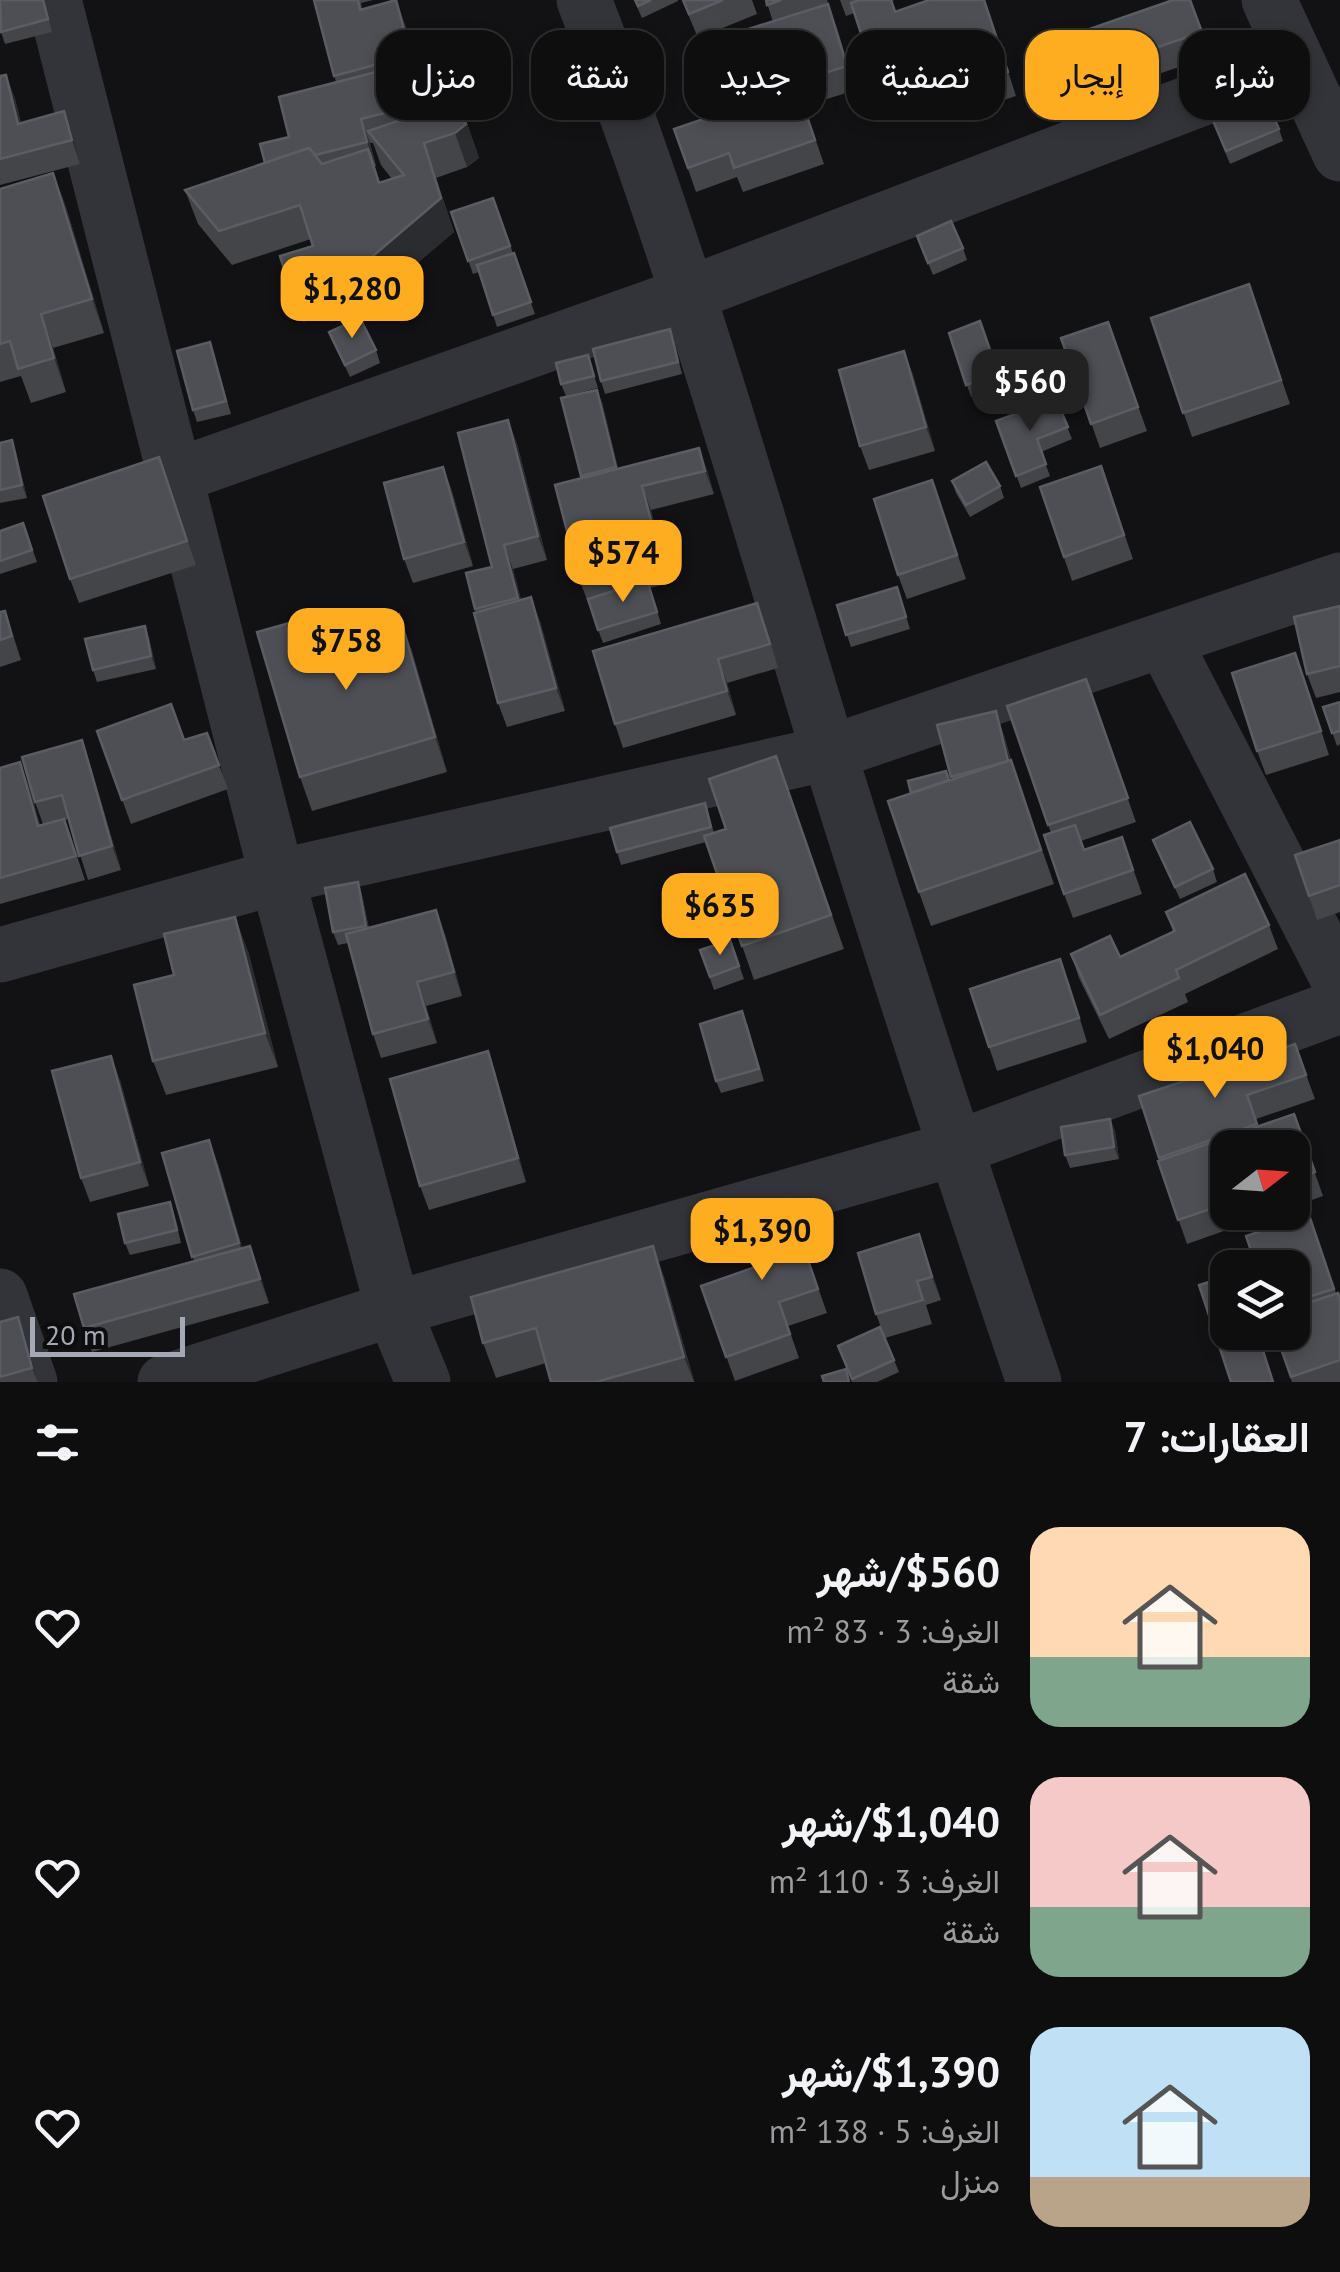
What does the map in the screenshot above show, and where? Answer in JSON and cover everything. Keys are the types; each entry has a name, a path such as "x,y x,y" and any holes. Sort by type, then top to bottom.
{"street":[{"path":"54,0 276,877 393,1310 423,1382"},
{"path":"584,0 689,294 954,1149 1034,1382"},
{"path":"1269,0 1283,30"},
{"path":"1310,88 1340,154"},
{"path":"176,476 689,294 1179,107"},
{"path":"0,955 276,877 829,753 1340,580"},
{"path":"1164,641 1340,983"},
{"path":"165,1382 393,1310 954,1149 1340,1006"},
{"path":"0,1296 30,1382"}],"building":[{"path":"0,0 43,0 48,19 1,32"},
{"path":"314,0 358,0 360,10 396,0 404,30 376,30 376,65 334,76"},
{"path":"683,0 723,0 689,14"},
{"path":"891,0 895,12 929,0 984,0 994,30 860,30 851,3"},
{"path":"1173,0 1190,0 1201,30 1179,30 1179,40 1159,47 1159,30 1087,30"},
{"path":"828,4 846,66 826,73 826,30 745,30"},
{"path":"376,72 376,115 361,119 367,142 315,155 309,148 265,163 260,144 289,137 279,97"},
{"path":"6,75 18,124 64,111 72,140 0,159 0,76"},
{"path":"465,120 466,124 455,133 424,143 441,198 333,290 323,277 290,288 280,256 313,246 300,205 219,231 185,190 309,148 322,164 368,149 379,183 404,175 368,131 398,121"},
{"path":"700,120 808,120 815,140 734,168 729,153 688,168 674,129"},
{"path":"1213,120 1275,120 1279,129 1226,151"},
{"path":"53,173 92,299 41,314 54,358 18,369 10,341 0,344 0,189"},
{"path":"493,198 510,246 468,261 451,212"},
{"path":"951,221 963,248 928,263 917,236"},
{"path":"514,253 531,302 493,315 477,265"},
{"path":"1249,284 1281,380 1183,413 1151,318"},
{"path":"360,318 376,350 345,365 329,332"},
{"path":"980,321 998,373 966,385 949,333"},
{"path":"1108,322 1138,407 1091,424 1061,338"},
{"path":"670,329 678,362 601,381 593,349"},
{"path":"210,342 226,401 193,410 177,351"},
{"path":"904,351 926,427 860,446 839,370"},
{"path":"588,355 594,376 561,384 556,363"},
{"path":"597,390 616,467 581,476 561,398"},
{"path":"1056,399 1068,427 1037,439 1046,464 1016,476 996,421"},
{"path":"508,420 538,536 504,545 518,598 475,609 466,573 492,567 458,433"},
{"path":"12,440 22,485 0,490 0,443"},
{"path":"699,448 705,471 642,486 661,559 580,581 555,485"},
{"path":"159,457 187,541 70,579 43,496"},
{"path":"986,462 1000,486 966,505 952,481"},
{"path":"1101,466 1124,535 1064,557 1040,487"},
{"path":"443,467 464,542 404,559 384,483"},
{"path":"932,480 957,555 898,575 874,499"},
{"path":"23,523 32,550 0,561 0,531"},
{"path":"647,580 657,612 598,630 588,599"},
{"path":"897,587 906,617 846,635 837,605"},
{"path":"531,597 556,688 498,703 474,613"},
{"path":"757,603 770,644 718,659 727,691 615,724 593,651"},
{"path":"1340,606 1340,666 1307,674 1294,617"},
{"path":"5,611 12,636 0,640 0,612"},
{"path":"399,614 435,737 300,777 257,632 296,621 301,642"},
{"path":"145,626 151,656 93,670 85,639"},
{"path":"1295,653 1321,731 1257,751 1232,673"},
{"path":"1086,679 1128,798 1048,825 1007,706"},
{"path":"1340,702 1340,731 1332,733 1323,707"},
{"path":"171,704 184,740 207,733 219,765 122,800 97,731"},
{"path":"996,711 1008,761 951,777 937,725"},
{"path":"82,740 112,846 79,856 62,795 35,802 22,757"},
{"path":"776,756 831,915 742,946 704,836 726,829 709,779"},
{"path":"1011,760 1041,850 919,892 888,801"},
{"path":"20,762 38,826 64,819 76,856 0,878 0,768"},
{"path":"946,771 949,780 911,793 908,781"},
{"path":"705,803 711,827 617,852 610,828"},
{"path":"1190,822 1213,869 1175,887 1153,840"},
{"path":"1075,825 1084,850 1122,837 1133,870 1064,894 1044,835"},
{"path":"1340,840 1340,885 1309,896 1295,855"},
{"path":"1245,874 1269,925 1176,970 1179,978 1100,1015 1071,954 1110,936 1120,957 1175,931 1166,912"},
{"path":"358,882 366,926 333,932 325,888"},
{"path":"436,910 454,972 417,982 428,1019 373,1034 346,934"},
{"path":"235,917 265,1033 153,1061 134,985 174,975 164,934"},
{"path":"730,940 739,966 710,977 700,950"},
{"path":"1060,959 1079,1018 989,1047 970,989"},
{"path":"742,1011 759,1069 716,1081 700,1024"},
{"path":"1295,1044 1306,1075 1247,1095 1257,1124 1240,1130 1210,1130 1210,1140 1159,1158 1139,1096"},
{"path":"488,1051 518,1158 420,1186 390,1079"},
{"path":"111,1056 140,1162 81,1178 52,1071"},
{"path":"1294,1114 1300,1130 1248,1130"},
{"path":"1110,1119 1114,1147 1065,1155 1061,1127"},
{"path":"209,1140 239,1243 192,1257 162,1153"},
{"path":"1210,1143 1210,1209 1178,1220 1158,1161"},
{"path":"787,1199 818,1289 779,1302 790,1334 726,1357 701,1286 761,1265 743,1214"},
{"path":"170,1202 177,1230 125,1243 118,1214"},
{"path":"1310,1218 1334,1289 1310,1296 1310,1250 1251,1250 1246,1236 1264,1230 1310,1230"},
{"path":"919,1234 932,1277 917,1281 923,1300 876,1314 858,1253"},
{"path":"250,1246 260,1279 84,1328 74,1294"},
{"path":"653,1246 684,1357 596,1382 551,1382 536,1328 483,1343 471,1297"},
{"path":"1210,1282 1210,1318 1199,1285"},
{"path":"1338,1293 1340,1360 1291,1377 1281,1350 1310,1350 1310,1302"},
{"path":"18,1317 32,1368 0,1377 0,1322"},
{"path":"880,1327 894,1360 852,1379 838,1346"},
{"path":"1220,1350 1263,1350 1273,1382 1231,1382"},
{"path":"846,1369 849,1382 824,1382 822,1376"}]}
